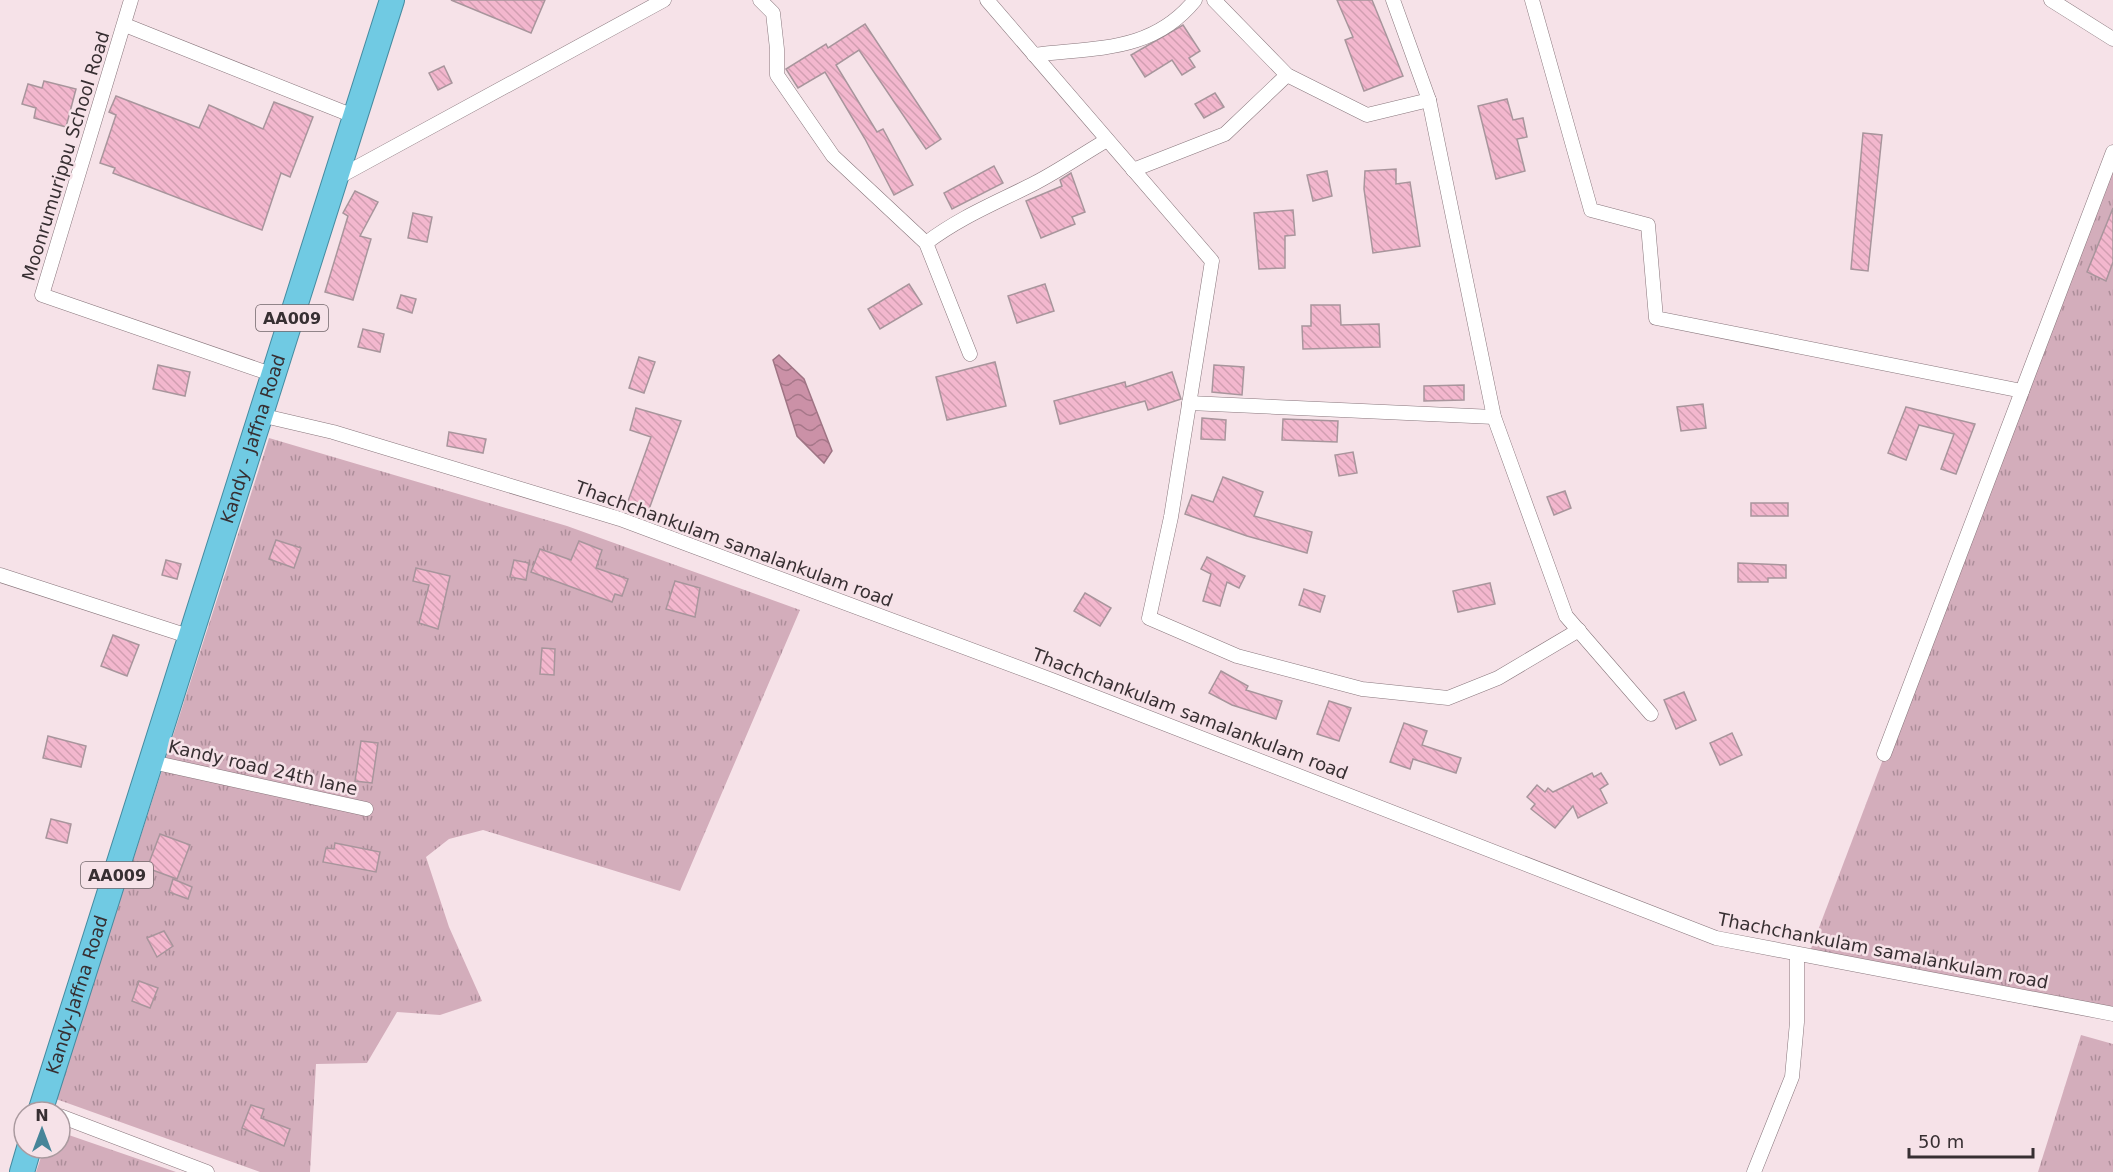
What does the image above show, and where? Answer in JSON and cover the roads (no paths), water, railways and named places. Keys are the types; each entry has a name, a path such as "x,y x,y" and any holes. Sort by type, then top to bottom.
{"highway":[{"name":"Kandy - Jaffna Road","path":"191,637 392,0"},
{"name":"Kandy-Jaffna Road","path":"52,1100 191,637"}],"street":[{"name":"Moonrumurippu School Road","path":"132,0 42,295 274,375"},
{"path":"338,177 419,136 664,0"},
{"path":"760,0 773,13 777,75 833,156 926,243 969,354"},
{"path":"987,0 1212,261 1171,517 1149,618 1238,656 1362,689 1448,698 1498,678 1579,630"},
{"path":"1034,55 1127,45 1146,39 1167,26 1195,0"},
{"path":"1214,0 1287,75 1367,115 1429,100"},
{"path":"1393,0 1429,100 1494,417 1566,616 1651,714"},
{"path":"2051,0 2113,39"},
{"path":"1529,2 1591,210 1648,225 1656,318 2022,391"},
{"path":"125,25 356,117"},
{"path":"1133,170 1225,134 1287,75"},
{"path":"926,243 950,225 994,200 1035,183 1107,140"},
{"path":"1884,754 2113,152"},
{"path":"1189,403 1494,417"},
{"name":"Thachchankulam samalankulam road","path":"260,415 333,432 620,519 1052,680 1716,938 2113,1014"},
{"path":"0,575 191,637"},
{"name":"Kandy road 24th lane","path":"152,762 366,809"},
{"path":"1754,1172 1792,1077 1797,1022 1797,954"},
{"path":"72,1121 207,1172"}],"water":[{"path":"779,355 804,379 832,451 824,463 797,436 773,360"}]}
